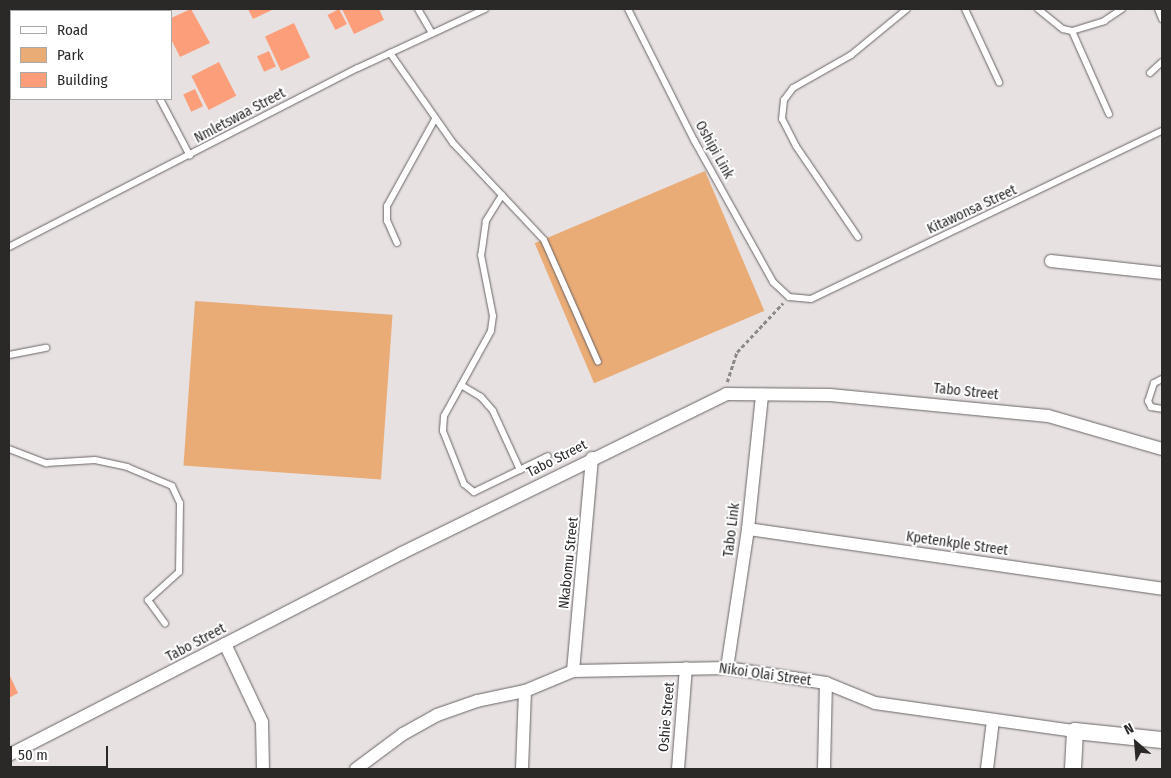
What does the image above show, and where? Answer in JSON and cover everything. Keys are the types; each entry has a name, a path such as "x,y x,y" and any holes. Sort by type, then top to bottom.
{"street":[{"path":"1051,261 1162,273"},
{"name":"Tabo Street","path":"9,755 592,458 726,394 830,395 1048,416 1162,449"},
{"name":"Tabo Link","path":"727,668 748,529 762,395"},
{"name":"Nkabomu Street","path":"573,671 592,458"},
{"name":"Kpetenkple Street","path":"748,529 1162,590"},
{"path":"226,644 262,722 263,769"},
{"name":"Oshie Street","path":"678,769 686,668"},
{"name":"Nikoi Olai Street","path":"356,769 403,734 437,716 478,701 525,691 573,671 727,668 826,683 875,704 1075,731 1162,740"},
{"path":"824,769 826,683"},
{"path":"522,769 525,691"},
{"path":"987,769 994,720"},
{"path":"1073,769 1075,731"}],"lane":[{"path":"418,9 432,33"},
{"name":"Nmletswaa Street","path":"9,247 390,53 485,9"},
{"name":"Oshipi Link","path":"628,9 694,140 773,282 788,296"},
{"path":"858,237 793,139 782,119 784,100 793,88 851,55 907,9"},
{"path":"965,9 999,82"},
{"path":"1038,9 1063,29 1072,31 1104,21 1122,9"},
{"path":"1158,9 1162,19"},
{"path":"1072,31 1109,114"},
{"path":"390,53 435,119 544,240 598,362"},
{"path":"1150,73 1162,62"},
{"path":"161,100 190,156"},
{"path":"397,243 387,221 387,206 435,119"},
{"name":"Kitawonsa Street","path":"788,296 811,299 1162,131"},
{"path":"502,195 486,221 481,255 494,316 491,331 443,421 464,484 470,490 482,491 548,456"},
{"path":"9,355 46,348"},
{"path":"1162,379 1150,388 1148,401 1150,406 1162,409"},
{"path":"461,385 481,397 494,411 520,470"},
{"path":"9,449 46,462 94,460 127,467 172,486 180,503 179,572 148,600 165,623"}],"path":[{"path":"726,394 729,369 737,352 788,296"}],"green space":[{"path":"705,171 764,311 594,383 535,243"},
{"path":"195,301 393,315 381,479 183,466"}],"building":[{"path":"191,9 210,43 180,57 172,41 172,18"},
{"path":"248,9 274,9 253,19"},
{"path":"339,9 347,24 336,30 328,15"},
{"path":"342,9 379,9 384,20 354,34"},
{"path":"294,23 310,57 281,71 265,37"},
{"path":"269,51 276,67 264,72 257,56"},
{"path":"219,62 236,96 209,110 191,76"},
{"path":"195,89 203,106 191,112 183,94"},
{"path":"9,674 18,693 9,698"}]}
